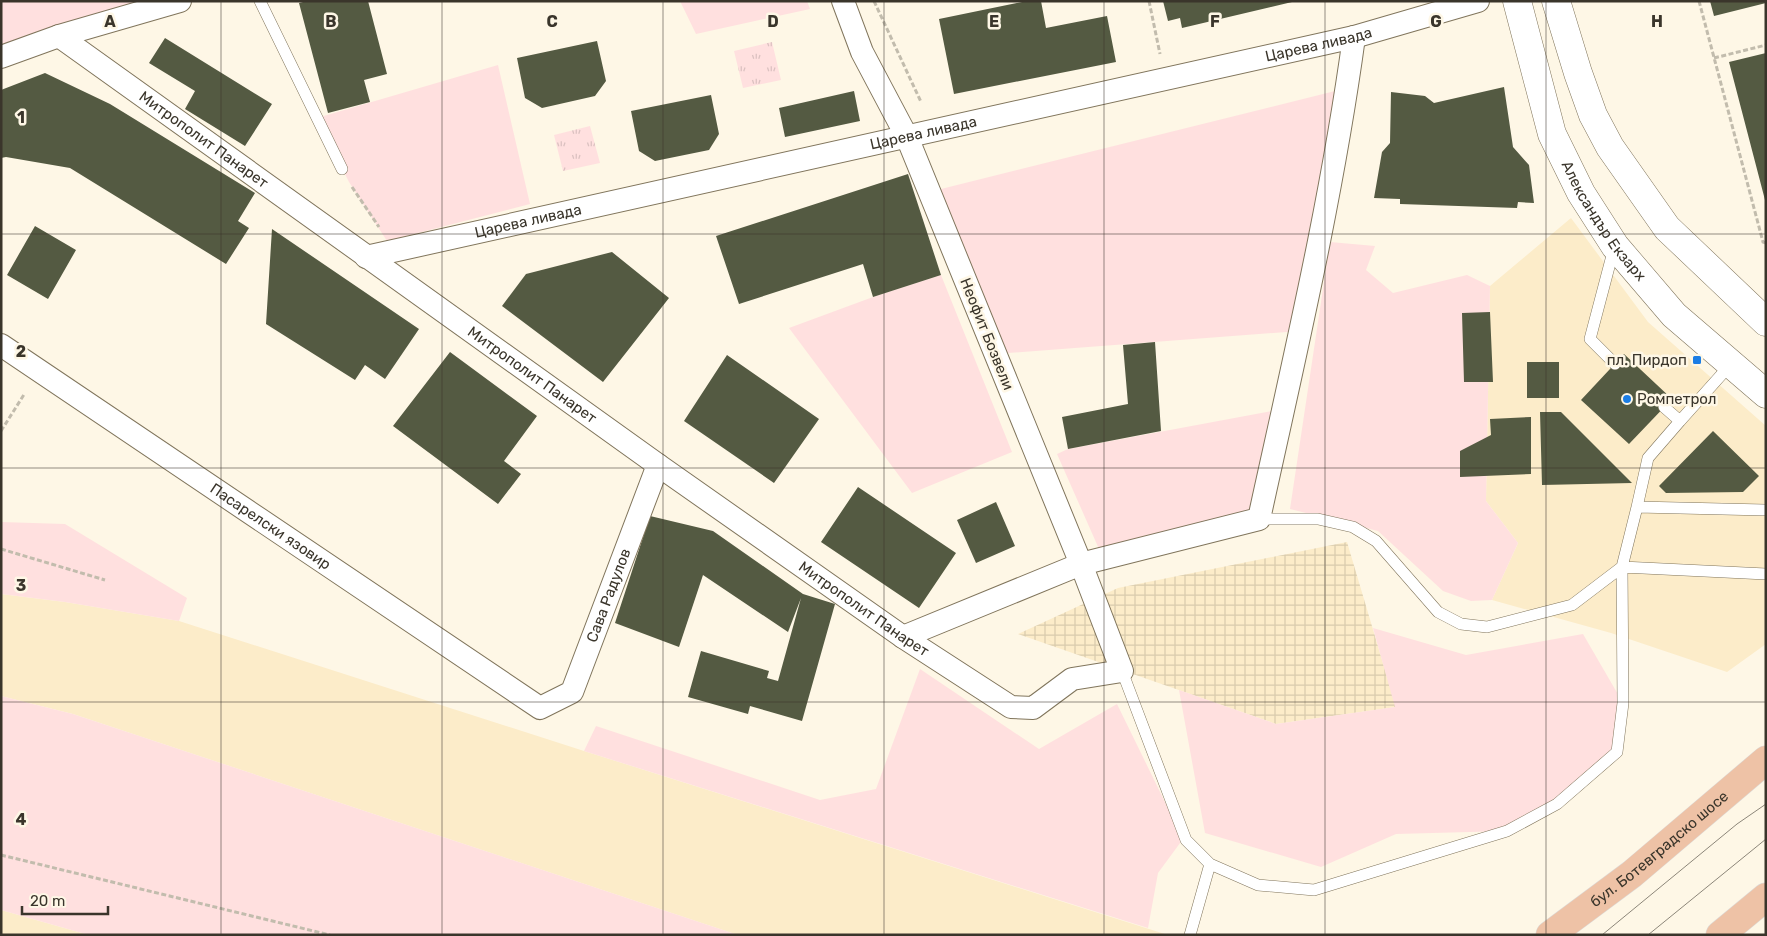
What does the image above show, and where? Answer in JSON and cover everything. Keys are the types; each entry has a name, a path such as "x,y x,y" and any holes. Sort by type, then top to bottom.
{"main road":[{"name":"бул. Ботевградско шосе","path":"1550,935 1632,874 1766,760"},
{"path":"1720,935 1766,897"}],"street":[{"path":"1,57 59,36 180,1"},
{"name":"Неофит Бозвели","path":"843,1 862,52 906,137 1081,564 1122,671"},
{"name":"Царева ливада","path":"366,257 1354,37 1478,1"},
{"name":"Александър Екзарх","path":"1517,1 1552,134 1581,193 1615,246 1674,315 1766,394"},
{"path":"1556,1 1593,115 1610,147 1667,228 1766,322"},
{"name":"Митрополит Панарет","path":"59,36 658,465 903,637 1010,707 1033,708 1072,679 1122,671"},
{"path":"903,637 1081,564 1259,519 1321,233 1347,88 1354,37"},
{"name":"Пасарелски язовир","path":"1,345 540,708"},
{"name":"Сава Радулов","path":"540,708 572,692 658,465"}],"lane":[{"path":"260,1 342,169"},
{"path":"1615,246 1590,339 1615,364"},
{"path":"1122,671 1186,840 1210,864 1258,885 1314,890 1507,832 1557,804 1617,752 1623,703 1622,567 1638,507 1648,458 1731,364"},
{"path":"1664,407 1680,422"},
{"path":"1638,507 1765,510"},
{"path":"1259,519 1318,519 1353,527 1376,540 1438,612 1461,624 1488,627 1572,605 1622,567 1766,574"},
{"path":"1190,935 1210,864"}],"path":[{"path":"1148,1 1161,56"},
{"path":"1699,1 1763,242 1766,243"},
{"path":"1714,58 1766,45"},
{"path":"342,169 393,251"},
{"path":"1,430 39,371"},
{"path":"1,549 105,580"},
{"path":"1,855 330,935"}],"shaded area":[{"path":"1571,218 1648,322 1766,426 1766,644 1727,672 1611,633 1492,600 1518,543 1486,501 1490,286"},
{"path":"1347,542 1396,707 1276,724 1018,634 1118,588"},
{"path":"1,594 65,602 179,621 1168,935 738,935 73,714 1,696"},
{"path":"1,910 29,918 89,935 1,935"}],"green space":[{"path":"1,1 185,1 1,59"},
{"path":"680,1 807,1 810,9 696,34"},
{"path":"772,42 781,80 743,88 734,51"},
{"path":"498,65 530,204 387,241 349,182 317,118"},
{"path":"1347,88 1300,331 995,354 929,192"},
{"path":"590,126 600,163 563,171 554,135"},
{"path":"1330,242 1375,246 1366,270 1393,293 1467,275 1490,286 1486,501 1518,543 1492,600 1471,601 1443,591 1378,531 1290,509"},
{"path":"941,275 1012,452 912,493 789,328 873,297"},
{"path":"1283,409 1259,519 1103,558 1057,454 1068,449"},
{"path":"1,522 65,524 187,598 179,621 65,602 1,594"},
{"path":"1373,628 1466,655 1583,634 1623,703 1617,752 1557,804 1507,831 1396,834 1321,867 1205,833 1179,690 1276,724 1395,707"},
{"path":"920,669 1039,749 1117,704 1183,839 1158,873 1148,928 584,751 596,726 820,800 876,789"},
{"path":"1,696 73,714 738,935 89,935 1,910"}],"building":[{"path":"307,1 368,1 387,74 364,80 370,102 328,113 299,3"},
{"path":"1027,1 1041,1 1046,28 1107,16 1116,62 954,94 939,19"},
{"path":"1163,1 1292,2 1182,28 1180,18 1168,21"},
{"path":"1710,1 1766,1 1766,3 1714,16"},
{"path":"165,38 272,104 245,146 185,109 195,91 149,63"},
{"path":"597,41 606,81 595,96 542,108 525,98 517,58"},
{"path":"1766,53 1766,200 1765,200 1729,62"},
{"path":"45,73 110,104 255,193 238,221 249,228 226,264 70,168 6,157 1,158 1,90"},
{"path":"1504,87 1513,147 1529,165 1534,203 1518,202 1517,208 1400,204 1400,199 1374,198 1382,152 1390,143 1391,92 1425,96 1434,103"},
{"path":"854,91 860,121 785,137 779,108"},
{"path":"711,95 719,134 709,150 655,161 639,151 631,111"},
{"path":"908,174 941,275 873,297 863,264 739,304 716,236"},
{"path":"35,226 76,250 48,299 7,275"},
{"path":"272,229 419,329 385,379 365,365 355,380 266,324"},
{"path":"612,252 669,298 603,382 502,306 526,274"},
{"path":"1490,312 1493,382 1464,382 1462,313"},
{"path":"1155,342 1161,431 1068,449 1062,417 1128,404 1123,345"},
{"path":"450,352 537,416 504,461 521,474 498,504 393,426"},
{"path":"1624,354 1672,399 1629,444 1581,400"},
{"path":"727,355 819,419 774,483 684,421"},
{"path":"1527,362 1559,362 1559,398 1527,398"},
{"path":"1540,412 1561,412 1632,483 1542,485"},
{"path":"1531,417 1531,474 1460,477 1460,451 1491,435 1490,419"},
{"path":"1713,431 1759,476 1743,492 1666,493 1659,486"},
{"path":"858,487 956,553 919,608 821,542"},
{"path":"996,502 1015,546 976,563 957,520"},
{"path":"650,516 713,531 803,594 835,604 802,721 750,706 748,714 688,697 701,651 769,671 767,678 778,681 801,598 788,632 703,575 679,647 615,623"}],"tram line":[{"path":"1602,935 1737,824 1766,804"},
{"path":"1648,935 1766,839"}],"place":[{"name":"пл. Пирдоп","path":"1697,360"},
{"name":"Ромпетрол","path":"1627,399"}]}
